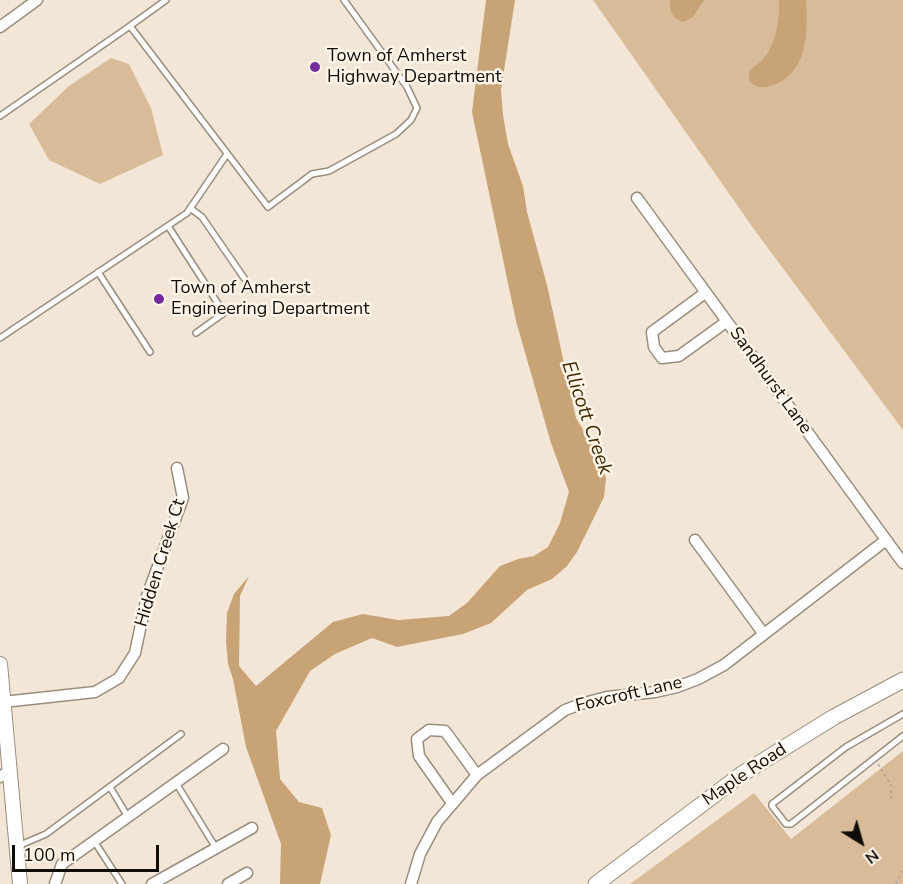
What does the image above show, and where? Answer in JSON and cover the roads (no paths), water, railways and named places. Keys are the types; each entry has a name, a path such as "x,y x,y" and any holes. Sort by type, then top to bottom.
{"main road":[{"name":"Maple Road","path":"596,884 742,774 834,717 903,680"}],"street":[{"path":"0,27 36,0"},
{"name":"Sandhurst Lane","path":"637,198 903,563"},
{"path":"705,293 652,332 654,347 662,358 679,356 726,322"},
{"name":"Hidden Creek Ct","path":"3,702 95,692 119,678 135,653 147,596 183,498 177,468"},
{"path":"695,540 763,633"},
{"name":"Foxcroft Lane","path":"411,884 420,854 428,838 452,803 477,775 565,710 606,697 655,692 698,679 724,665 886,540"},
{"path":"0,664 5,773 17,846 19,883"},
{"path":"452,803 419,756 417,739 429,730 445,731 477,775"},
{"path":"55,884 62,864 224,749"},
{"path":"152,884 252,828"},
{"path":"228,884 247,873"}],"lane":[{"path":"0,116 166,0"},
{"path":"130,26 268,207 312,174 328,171 396,134 411,120 417,108 407,87 344,0"},
{"path":"0,338 187,213 227,154"},
{"path":"190,208 202,217 244,278"},
{"path":"168,226 224,313 196,333"},
{"path":"98,272 150,352"},
{"path":"903,714 846,747 772,806 786,824 790,824 903,736"},
{"path":"17,846 46,834 181,734"},
{"path":"176,783 216,848"},
{"path":"110,787 128,817"},
{"path":"94,841 122,884"}],"place":[{"name":"Town of Amherst Highway Department","path":"315,67"},
{"name":"Town of Amherst Engineering Department","path":"159,299"}],"water label":[{"name":"Ellicott Creek","path":"586,418"}]}
